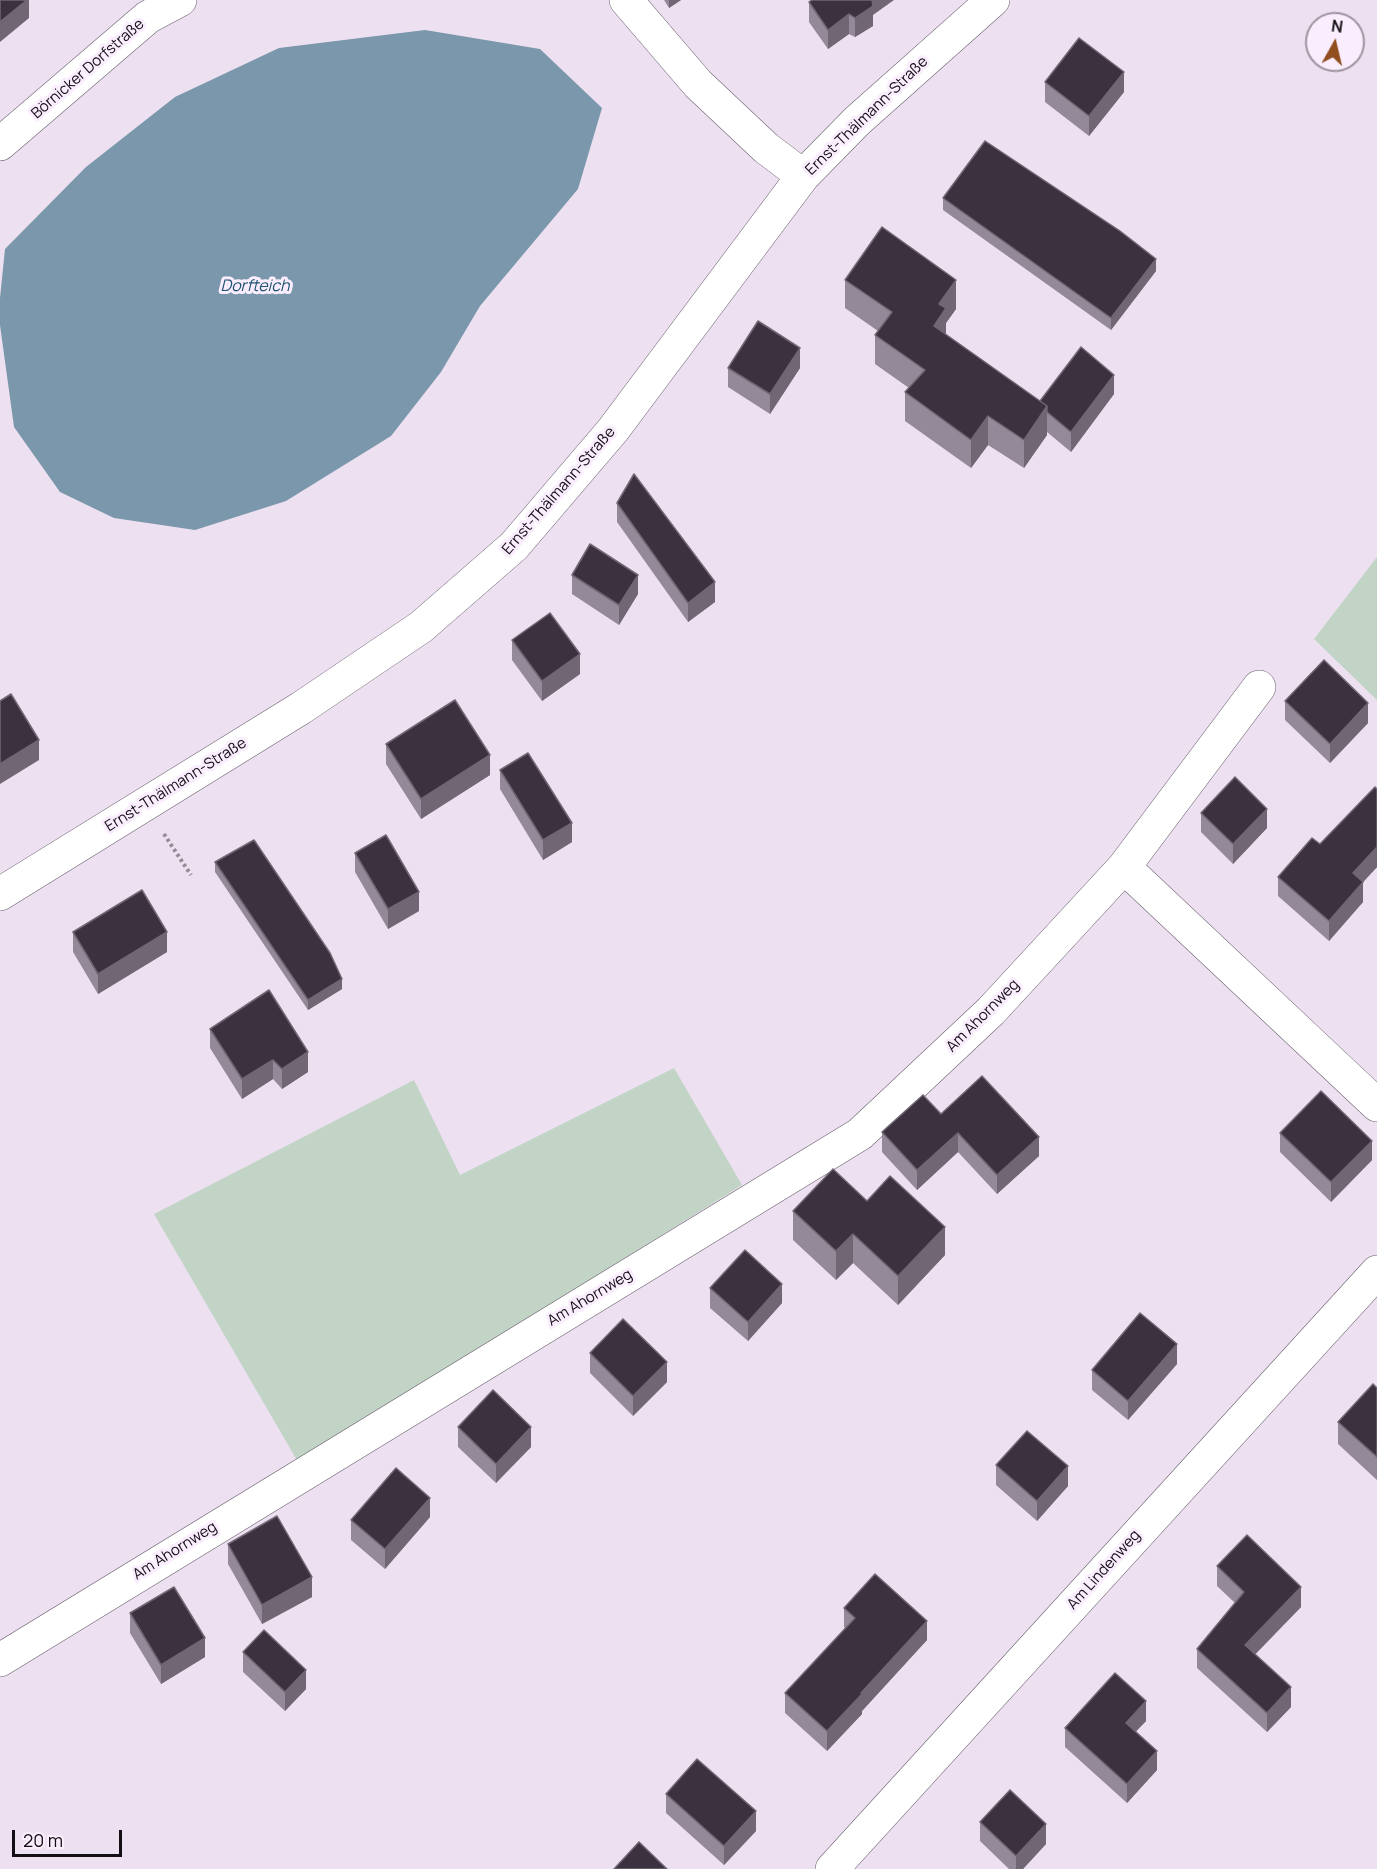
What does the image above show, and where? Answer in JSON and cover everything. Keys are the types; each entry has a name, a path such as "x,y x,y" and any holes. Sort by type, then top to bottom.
{"street":[{"name":"Börnicker Dorfstraße","path":"0,144 148,17 180,0"},
{"path":"626,0 698,84 766,148 803,176"},
{"name":"Ernst-Thälmann-Straße","path":"0,894 300,708 422,627 514,546 613,430 803,176 857,121 993,0"},
{"name":"Am Ahornweg","path":"0,1660 860,1134 991,1011 1125,867 1259,687"},
{"path":"1125,867 1377,1105"},
{"name":"Am Lindenweg","path":"832,1869 1377,1272"}],"path":[{"path":"160,828 191,875"}],"green space":[{"path":"1377,557 1377,700 1314,639"},
{"path":"674,1068 742,1185 298,1462 154,1214 414,1080 460,1175"}],"water":[{"name":"Dorfteich","path":"425,30 540,49 602,108 578,189 480,306 441,372 391,436 286,501 195,530 114,518 60,492 14,427 0,325 5,249 86,167 175,97 279,48"}],"building":[{"path":"0,0 27,0 0,22"},
{"path":"812,0 872,0 873,6 855,18 849,14 828,30 809,2"},
{"path":"1079,38 1124,72 1089,116 1045,82"},
{"path":"985,141 1120,231 1156,259 1111,318 943,198"},
{"path":"882,227 956,280 939,304 946,308 934,326 1047,406 1024,440 988,416 971,440 905,392 925,370 875,335 892,312 845,280"},
{"path":"758,321 800,348 770,394 728,368"},
{"path":"1081,347 1114,375 1071,432 1047,412 1047,406 1040,401"},
{"path":"634,474 715,582 688,603 617,503"},
{"path":"590,544 638,575 619,605 572,575"},
{"path":"550,613 580,654 542,681 512,640"},
{"path":"1324,660 1368,703 1330,744 1285,701"},
{"path":"11,694 39,740 0,764 0,701"},
{"path":"455,700 490,755 421,799 386,744"},
{"path":"528,753 572,823 543,840 500,770"},
{"path":"1235,777 1267,809 1233,844 1201,813"},
{"path":"1375,787 1377,789 1377,847 1353,873 1363,882 1329,921 1278,877 1312,838 1320,844"},
{"path":"386,835 419,892 388,909 355,853"},
{"path":"254,840 330,953 342,979 308,1000 215,862"},
{"path":"142,890 167,932 98,974 73,932"},
{"path":"269,990 308,1052 282,1069 273,1060 242,1079 210,1029"},
{"path":"982,1076 1039,1137 997,1175 958,1133 917,1170 882,1132 923,1095 941,1114"},
{"path":"1321,1091 1372,1141 1331,1182 1280,1133"},
{"path":"833,1169 867,1201 890,1176 945,1227 898,1276 853,1234 836,1251 793,1211"},
{"path":"745,1250 782,1284 748,1322 710,1288"},
{"path":"1140,1313 1177,1344 1128,1401 1092,1370"},
{"path":"623,1319 667,1362 633,1396 590,1353"},
{"path":"1373,1384 1377,1388 1377,1457 1338,1422"},
{"path":"493,1390 531,1427 496,1464 458,1427"},
{"path":"1027,1431 1068,1466 1037,1501 996,1465"},
{"path":"396,1468 430,1498 385,1549 351,1520"},
{"path":"277,1516 312,1577 262,1605 228,1544"},
{"path":"1247,1535 1301,1587 1245,1645 1291,1687 1267,1713 1197,1649 1244,1592 1217,1566"},
{"path":"875,1574 927,1621 827,1731 785,1693 855,1618 844,1608"},
{"path":"174,1587 205,1638 161,1665 130,1613"},
{"path":"264,1630 306,1670 285,1692 243,1652"},
{"path":"1115,1673 1146,1701 1126,1723 1157,1751 1127,1784 1065,1728"},
{"path":"697,1759 756,1811 724,1846 666,1794"},
{"path":"1010,1790 1046,1824 1016,1856 980,1822"},
{"path":"639,1842 667,1869 614,1869"}]}
